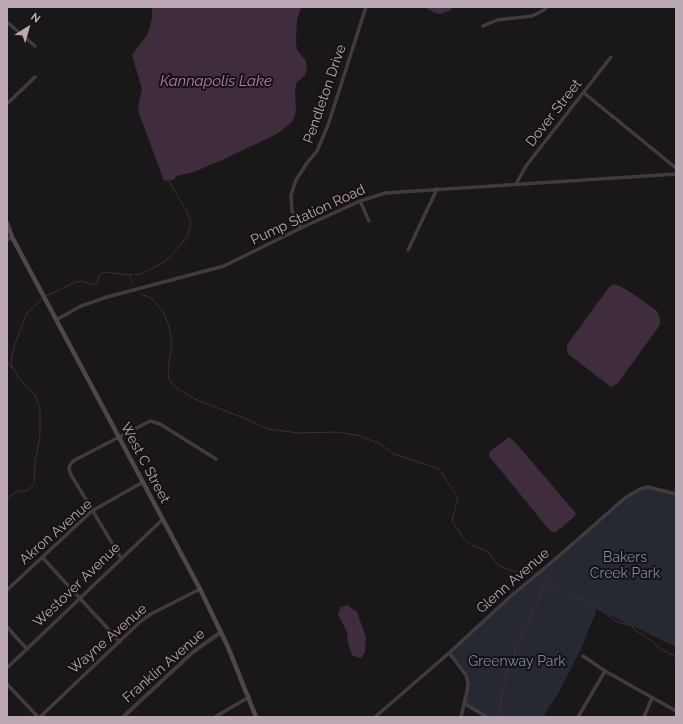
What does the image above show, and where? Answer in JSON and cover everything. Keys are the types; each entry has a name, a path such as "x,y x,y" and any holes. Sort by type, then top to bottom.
{"main road":[{"name":"West C Street","path":"7,222 12,237 200,589 221,632 256,717"}],"street":[{"name":"Pendleton Drive","path":"300,228 292,211 291,195 296,180 307,163 318,152 366,7"},
{"path":"483,26 497,20 532,16 547,7"},
{"path":"7,22 35,46"},
{"name":"Dover Street","path":"516,184 526,166 611,57"},
{"path":"7,104 35,77"},
{"path":"584,93 676,168"},
{"name":"Pump Station Road","path":"56,320 81,306 107,297 224,266 300,228 360,201 385,193 676,174"},
{"path":"408,250 437,189"},
{"path":"360,201 369,221"},
{"path":"7,240 12,237"},
{"path":"121,558 70,473 69,467 73,461 150,421 160,424 216,459"},
{"name":"Akron Avenue","path":"7,590 92,510 143,482"},
{"name":"Glenn Avenue","path":"375,717 449,653 511,596 625,498 640,489 648,487 676,494"},
{"name":"Westover Avenue","path":"7,668 163,519"},
{"path":"42,557 120,642"},
{"name":"Wayne Avenue","path":"39,717 141,621 151,614 200,589"},
{"path":"7,627 27,649"},
{"name":"Franklin Avenue","path":"123,717 193,652 221,632"},
{"path":"449,653 466,675 468,683 461,717"},
{"path":"583,656 605,671 676,711"},
{"path":"578,717 605,671"},
{"path":"7,684 39,717"},
{"path":"214,717 249,697"},
{"path":"644,717 652,698"},
{"path":"464,704 486,717"}],"green space":[{"path":"648,487 676,494 676,647 597,609 580,651 559,692 543,717 482,717 482,714 465,704 467,688 466,675 449,653 625,498"}],"water":[{"name":"Kannapolis Lake","path":"152,7 301,7 297,20 296,41 297,50 306,61 307,69 305,75 296,83 296,109 292,122 277,134 222,160 194,172 177,176 173,180 164,181 139,113 138,107 142,89 132,55 147,35 152,18"},
{"path":"424,7 454,7 449,11 440,14"},
{"path":"614,284 638,297 657,311 660,319 660,325 618,383 611,387 568,354 567,345 609,287"},
{"path":"509,437 515,442 576,514 556,532 552,532 546,526 489,456 490,451"},
{"path":"347,605 357,612 366,637 365,652 362,657 359,658 352,655 348,643 347,632 338,615 340,608"}],"waterway":[{"path":"46,296 76,282 83,281 90,284 97,284 99,275 104,272 127,275 141,274 161,264 170,257 187,237 191,223 187,212 169,181"},
{"path":"129,275 133,283"},
{"path":"141,294 153,299 163,312 169,326 172,343 168,370 169,378 172,384 178,389 195,399 268,429 299,433 338,432 360,436 380,444 394,454 440,470"},
{"path":"7,502 11,495 19,491 28,490 34,484 35,462 40,436 40,409 35,395 19,378 11,362 14,347 25,317 28,312 42,299"},
{"path":"7,361 12,368"},
{"path":"441,472 458,498 452,521 464,539 472,545 489,553 501,567 513,571 533,572"},
{"path":"542,578 545,582 556,589 589,601 615,621 632,626 636,631 645,636 661,649 676,657"},
{"path":"496,717 499,711 506,674 514,656 516,646 539,599 545,583"}],"park label":[{"name":"Bakers Creek Park","path":"625,566"},
{"name":"Greenway Park","path":"517,662"}]}
